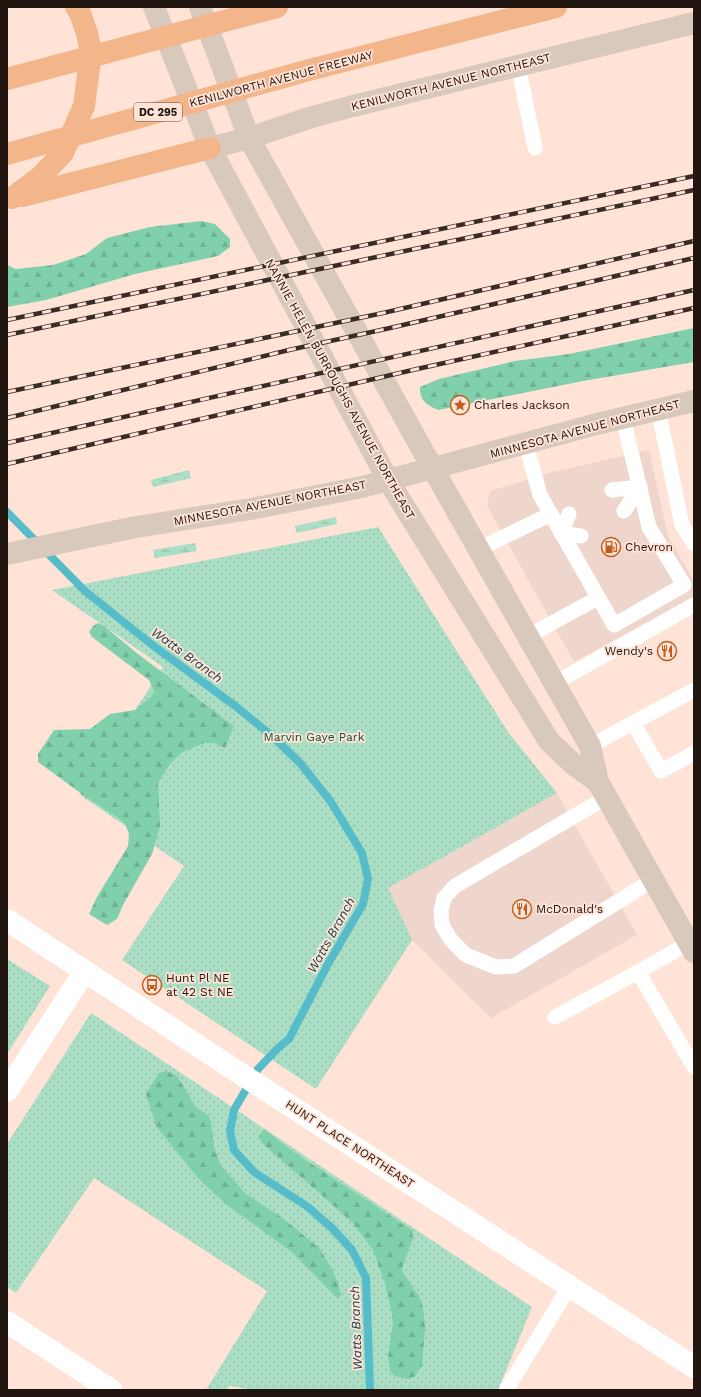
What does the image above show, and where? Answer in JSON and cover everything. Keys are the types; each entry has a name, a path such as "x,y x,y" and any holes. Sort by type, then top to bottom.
{"highway":[{"path":"10,199 40,177 63,153 84,106 91,52 87,33 80,13 76,7"},
{"path":"7,79 277,7"},
{"name":"KENILWORTH AVENUE FREEWAY","path":"7,154 309,70 556,7"},
{"path":"10,199 210,148"}],"main road":[{"name":"NANNIE HELEN BURROUGHS AVENUE NORTHEAST","path":"154,7 210,148 388,480 550,741 602,790"},
{"name":"NANNIE HELEN BURROUGHS AVENUE NORTHEAST","path":"200,7 249,138 433,469 590,746 602,790 692,947"},
{"name":"KENILWORTH AVENUE NORTHEAST","path":"210,148 249,138 312,117 353,106 694,23"},
{"name":"MINNESOTA AVENUE NORTHEAST","path":"11,554 136,527 251,509 362,487 694,400"}],"street":[{"name":"HUNT PLACE NORTHEAST","path":"7,920 221,1061 694,1367"},
{"path":"7,1091 85,971"},
{"path":"7,1322 111,1390"}],"lane":[{"path":"518,66 535,148"},
{"path":"658,409 682,525 694,544"},
{"path":"526,444 540,495 614,625 684,585 649,527 623,418"},
{"path":"640,487 618,500 640,487"},
{"path":"479,549 551,514"},
{"path":"561,533 575,525"},
{"path":"528,636 598,598"},
{"path":"555,683 694,605"},
{"path":"590,746 694,690"},
{"path":"633,723 660,771 694,753"},
{"path":"602,790 455,886 444,898 441,911 442,925 451,940 466,955 496,967 514,966 654,880"},
{"path":"555,1017 638,972 692,947"},
{"path":"638,972 694,1067"},
{"path":"506,1390 570,1286"}],"shaded area":[{"path":"649,450 668,536 694,581 694,596 574,662 487,506 490,491 553,472"},
{"path":"557,793 637,935 491,1018 412,940 387,888"}],"green space":[{"path":"201,221 215,224 230,239 230,247 218,256 135,274 46,300 7,307 7,265 16,269 53,265 86,254 107,238 150,227"},
{"path":"694,328 694,362 583,381 438,410 424,402 420,392 420,387 439,379 515,361 569,354"},
{"path":"189,470 191,478 153,487 151,480"},
{"path":"336,517 337,524 297,533 295,526"},
{"name":"Marvin Gaye Park","path":"378,527 508,732 557,793 388,888 412,940 316,1089 122,960 184,866 80,795 163,667 52,590"},
{"path":"195,543 197,551 155,558 153,550"},
{"path":"98,623 104,626 138,654 234,726 225,748 215,743 204,743 181,753 170,764 158,783 160,826 152,854 123,905 117,919 107,925 89,914 97,897 128,846 129,834 125,824 38,762 38,754 54,730 90,729 110,714 135,710 151,697 154,691 149,680 92,637 89,632 93,626"},
{"path":"7,959 50,986 7,1054"},
{"path":"91,1013 532,1307 498,1390 253,1390 231,1386 224,1390 206,1390 267,1291 94,1178 16,1293 7,1287 7,1144"},
{"path":"167,1071 177,1076 196,1107 208,1115 211,1122 214,1147 221,1166 246,1194 284,1219 319,1248 331,1267 338,1283 341,1295 338,1299 293,1253 226,1204 198,1178 156,1126 146,1094 159,1073"},
{"path":"264,1129 295,1153 412,1230 413,1238 402,1268 403,1273 419,1296 423,1307 425,1328 422,1366 414,1377 408,1379 395,1376 390,1371 388,1354 393,1325 392,1314 385,1283 373,1250 352,1222 262,1143 259,1136"}],"waterway":[{"name":"Watts Branch","path":"7,512 85,591 151,644 234,705 271,735 301,764 331,802 362,853 368,879 363,904 328,964 289,1039 258,1069 234,1110 230,1131 234,1150 254,1172 308,1207 333,1229 352,1250 366,1278 370,1390"}],"railway":[{"path":"7,320 694,176"},
{"path":"7,335 694,190"},
{"path":"7,392 383,313 694,241"},
{"path":"7,418 289,350 694,258"},
{"path":"7,443 694,290"},
{"path":"7,464 417,369 694,308"}],"place":[{"name":"Charles Jackson","path":"460,405"},
{"name":"Chevron","path":"611,547"},
{"name":"Wendy's","path":"667,651"},
{"name":"McDonald's","path":"522,909"},
{"name":"Hunt Pl NE at 42 St NE","path":"152,985"}]}
